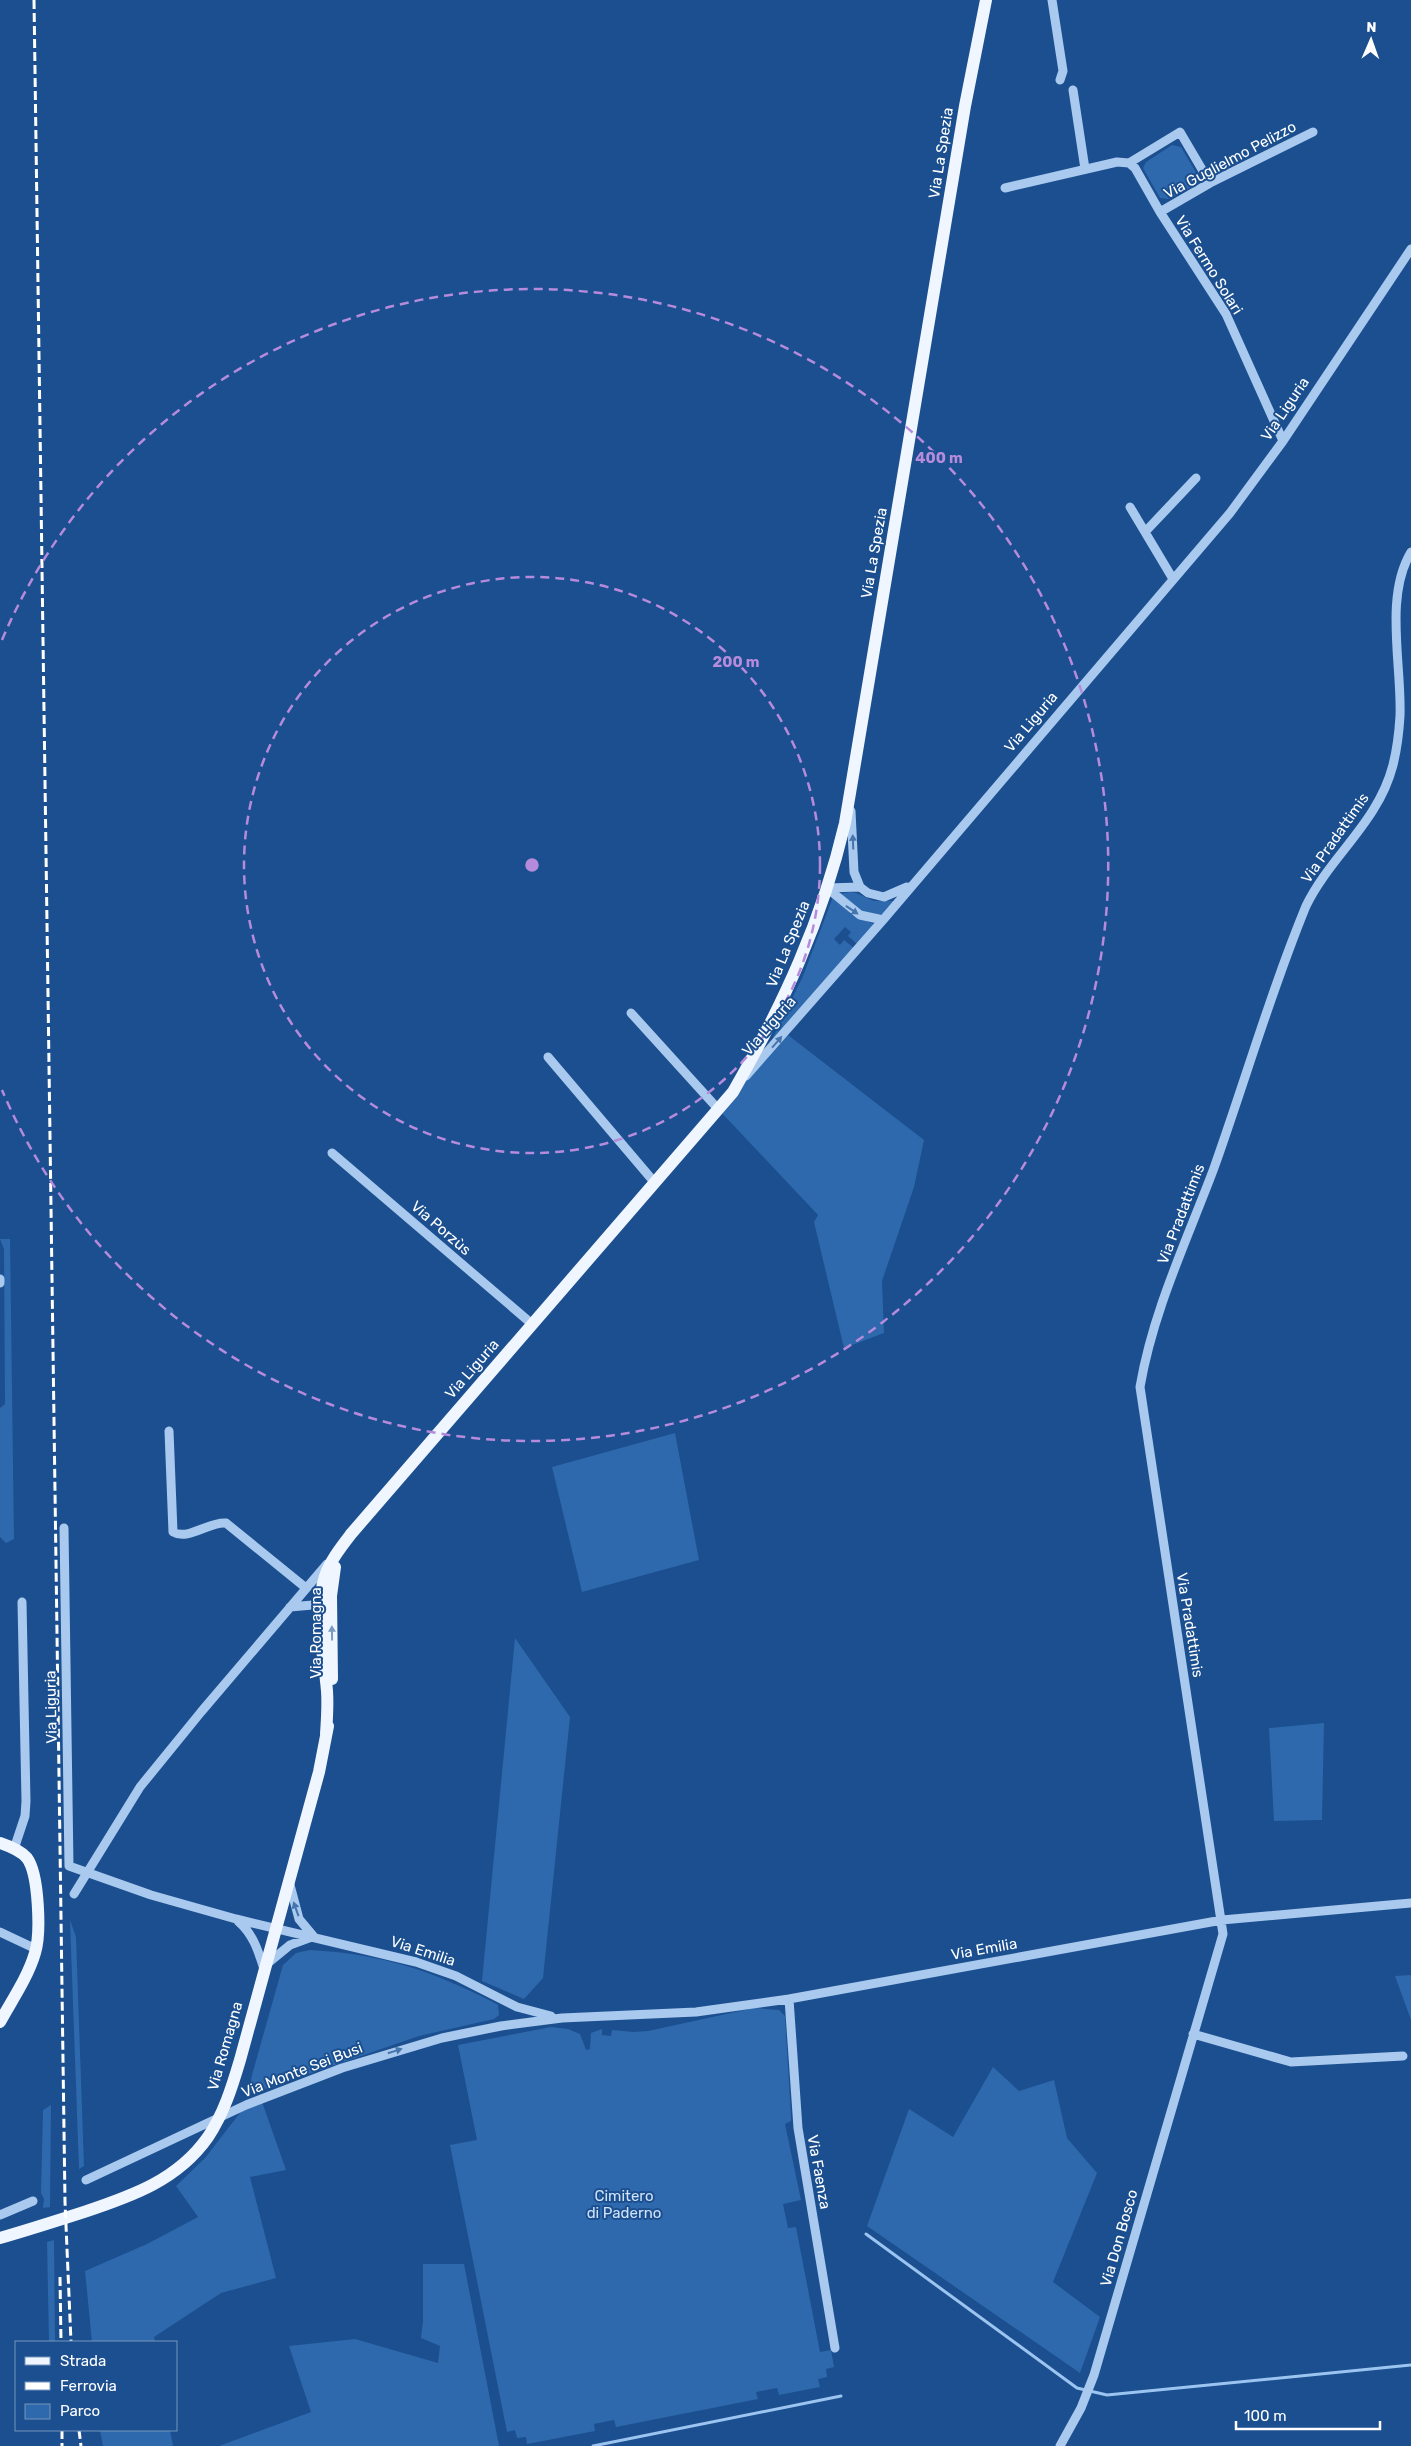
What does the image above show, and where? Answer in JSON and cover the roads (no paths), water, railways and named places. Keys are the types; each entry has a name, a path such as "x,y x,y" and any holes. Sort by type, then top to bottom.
{"main road":[{"name":"Via La Spezia","path":"733,1092 800,966 840,844 965,106 986,0"},
{"name":"Via Liguria","path":"342,1546 733,1092"},
{"name":"Via Romagna","path":"326,1734 327,1693 321,1644 320,1605 326,1584 342,1546"},
{"name":"Via Romagna","path":"0,2238 117,2201 148,2188 187,2162 207,2138 219,2119 237,2072 289,1876 319,1772 332,1700 326,1584"},
{"path":"0,1843 14,1849 27,1858 35,1878 36,1949 29,1968 0,2022"}],"street":[{"path":"1052,0 1063,71 1060,80"},
{"path":"1073,90 1085,170"},
{"path":"1005,188 1118,162 1130,163 1180,132 1210,183"},
{"name":"Via Guglielmo Pelizzo","path":"1160,212 1210,183 1313,132"},
{"name":"Via Fermo Solari","path":"1130,163 1135,168 1160,212 1226,314 1284,441"},
{"name":"Via Liguria","path":"733,1092 883,920 1230,513 1284,441 1411,249"},
{"path":"1145,532 1196,478"},
{"path":"1130,507 1173,579"},
{"name":"Via Pradattimis","path":"1222,1920 1140,1387 1145,1357 1158,1314 1213,1168 1306,906 1319,884 1365,824 1388,782 1398,744 1400,715 1397,646 1399,580 1404,563 1411,552"},
{"path":"849,795 854,872 860,887"},
{"name":"Via Liguria","path":"827,888 860,887 868,893 884,897 900,892 912,885"},
{"path":"827,888 847,907 860,915 883,920"},
{"path":"631,1013 719,1110"},
{"path":"548,1058 655,1183"},
{"name":"Via Porzùs","path":"332,1153 532,1324"},
{"path":"169,1431 173,1532 180,1535 219,1523 230,1524 306,1588"},
{"name":"Via Liguria","path":"64,1528 69,1866 87,1874"},
{"path":"74,1894 140,1787 290,1607 306,1588 326,1584 320,1605 290,1607"},
{"path":"14,1849 25,1816 26,1801 22,1602"},
{"name":"Via Emilia","path":"87,1874 236,1919 422,1964 456,1976 518,2007 562,2018"},
{"path":"236,1919 250,1933 264,1969 273,1958 290,1945 315,1937 304,1926 296,1912 289,1876"},
{"name":"Via Emilia","path":"518,2007 527,2017 539,2020 696,2012 789,1999 1222,1920 1411,1903"},
{"name":"Via Don Bosco","path":"1060,2446 1084,2402 1091,2383 1223,1934 1222,1920"},
{"path":"0,1932 36,1949"},
{"name":"Via Faenza","path":"789,1999 798,2128 835,2348"},
{"name":"Via Monte Sei Busi","path":"86,2180 219,2119 308,2081 398,2050 473,2031 539,2020"},
{"path":"1193,2034 1291,2062 1403,2056"},
{"path":"0,2215 33,2201"}],"waterway":[{"path":"866,2234 1077,2388 1107,2395 1411,2365"},
{"path":"593,2446 841,2396"}],"railway":[{"path":"34,0 65,2202 71,2341"},
{"path":"60,2277 61,2341"},
{"path":"62,2431 62,2446"},
{"path":"79,2431 81,2446"}],"park label":[{"name":"Cimitero di Paderno","path":"624,2204"}]}
